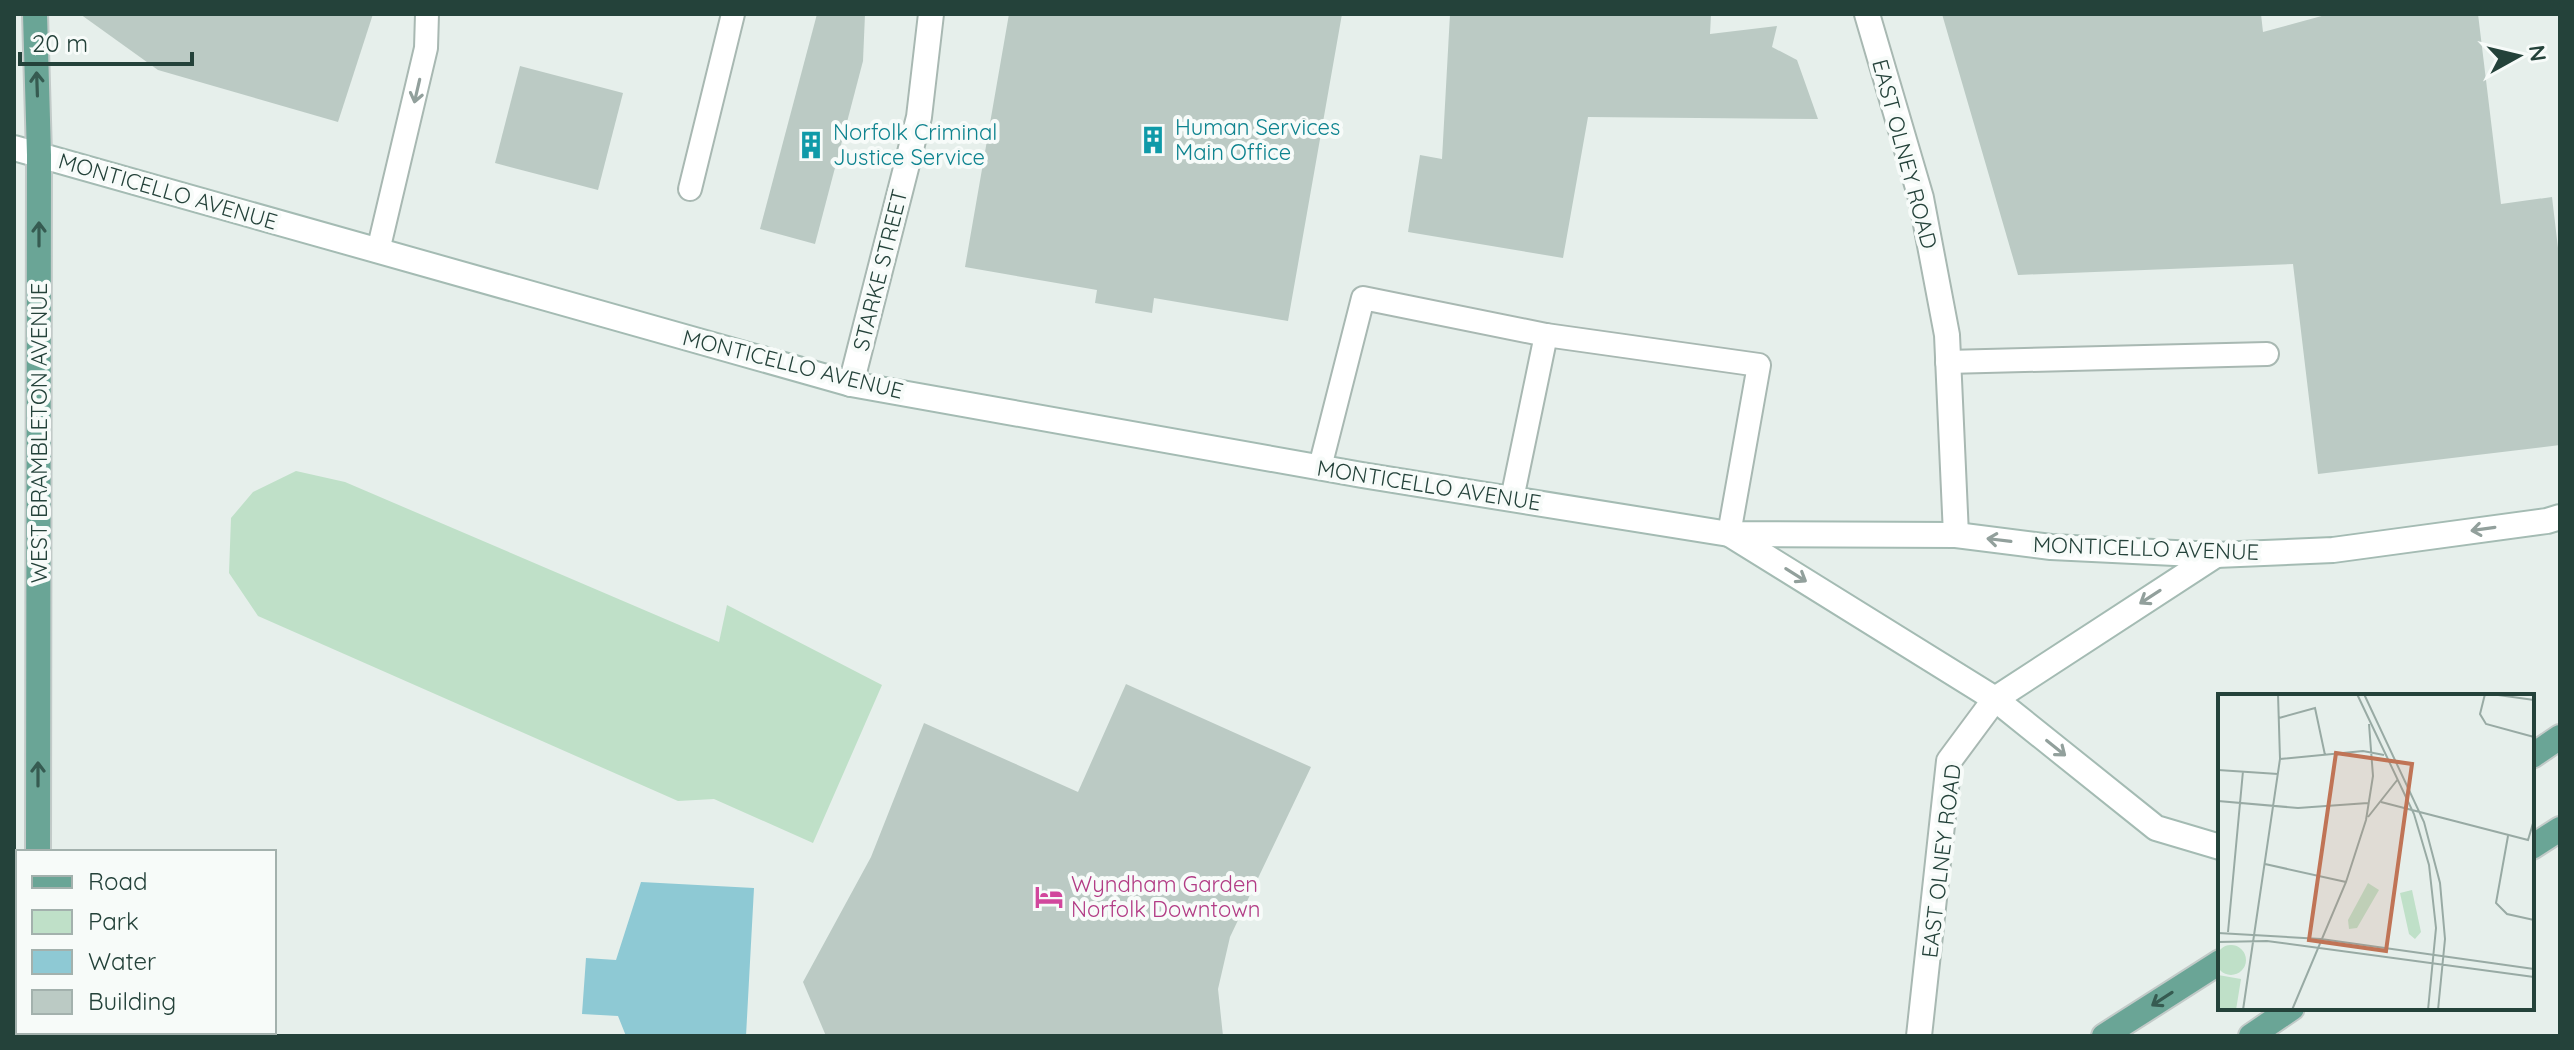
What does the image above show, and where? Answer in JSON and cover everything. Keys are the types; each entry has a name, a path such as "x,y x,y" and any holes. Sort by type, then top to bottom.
{"main road":[{"name":"WEST BRAMBLETON AVENUE","path":"35,14 39,155 38,850"},
{"name":"STARKE STREET","path":"851,384 919,117 931,14"},
{"name":"EAST OLNEY ROAD","path":"1867,14 1921,198 1947,335 1956,535"},
{"name":"MONTICELLO AVENUE","path":"14,148 851,384 1320,467 1729,534 1956,535 2051,547 2216,555 2333,550 2560,517"},
{"name":"MONTICELLO AVENUE","path":"1729,534 1995,699 2156,828 2218,846"},
{"path":"1995,699 2216,555"},
{"name":"EAST OLNEY ROAD","path":"1919,1036 1949,761 1995,699"},
{"path":"2534,755 2560,737"},
{"path":"2534,846 2560,829"},
{"path":"2104,1036 2218,963"},
{"path":"2251,1036 2289,1010"}],"lane":[{"path":"378,251 426,48 427,14"},
{"path":"690,189 733,14"},
{"path":"1320,467 1363,298 1546,335 1759,365 1729,534"},
{"path":"1512,499 1546,335"},
{"path":"1947,362 2267,354"}],"green space":[{"path":"296,471 345,482 719,642 727,605 882,685 813,843 714,799 678,801 258,616 229,573 231,518 253,492"}],"water":[{"path":"641,882 754,888 746,1036 626,1036 618,1016 582,1014 586,958 616,960"}],"building":[{"path":"80,14 373,14 338,122 158,70"},
{"name":"Norfolk Criminal Justice Service","path":"817,14 865,14 863,61 815,244 760,229"},
{"name":"Human Services Main Office","path":"1009,14 1342,14 1288,321 1154,298 1152,313 1095,303 1097,290 965,267"},
{"path":"1450,14 1711,14 1710,34 1777,26 1772,47 1797,60 1818,119 1588,117 1563,258 1408,232 1420,155 1442,159"},
{"path":"1942,14 2261,14 2263,32 2329,14 2478,14 2501,204 2552,197 2560,265 2560,445 2318,474 2293,264 2018,275"},
{"path":"520,66 623,93 598,190 495,163"},
{"name":"Wyndham Garden Norfolk Downtown","path":"1126,684 1311,767 1230,937 1218,989 1223,1036 826,1036 803,982 871,857 924,723 1078,792"}],"place":[{"name":"Human Services Main Office","path":"1153,140"},
{"name":"Norfolk Criminal Justice Service","path":"811,145"},
{"name":"Wyndham Garden Norfolk Downtown","path":"1049,897"}]}
